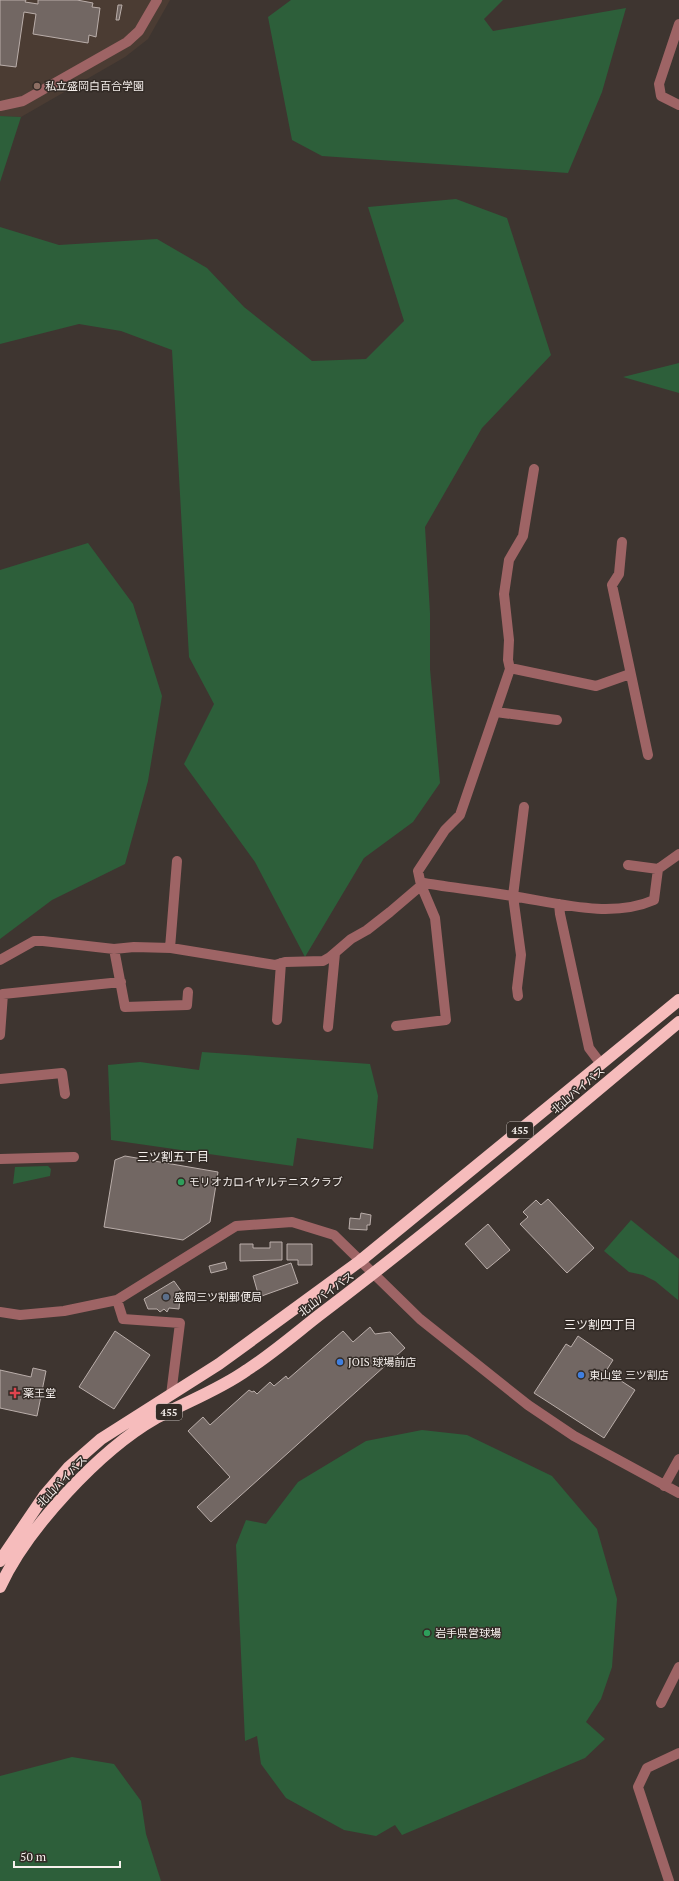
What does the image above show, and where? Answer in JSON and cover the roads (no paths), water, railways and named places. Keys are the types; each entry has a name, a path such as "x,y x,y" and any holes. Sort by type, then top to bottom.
{"highway":[{"name":"北山バイパス","path":"0,1561 44,1496 69,1467 101,1439 219,1364 360,1261 679,1000"},
{"name":"北山バイパス","path":"0,1587 9,1567 53,1508 86,1473 128,1437 155,1419 247,1371 476,1193 679,1022"}],"street":[{"path":"0,106 23,101 127,42 139,31 157,0"},
{"path":"679,24 659,84 661,96 679,105"},
{"path":"396,1026 446,1020 435,918 421,885 418,871 445,830 460,815 510,668 510,640 504,594 509,560 523,536 534,469"},
{"path":"622,542 619,574 612,585 648,755"},
{"path":"510,668 596,686 630,674"},
{"path":"496,712 557,720"},
{"path":"518,996 516,988 521,955 513,896 524,807"},
{"path":"628,865 658,869 679,854"},
{"path":"170,948 177,861"},
{"path":"0,960 34,941 114,949 134,947 170,948 275,965 281,963 323,961 351,939 367,930 424,884 559,904 600,908 638,907 654,900 658,869"},
{"path":"559,904 589,1048 601,1064"},
{"path":"114,949 125,1007 187,1005 188,992"},
{"path":"328,1027 335,953"},
{"path":"277,1020 281,963"},
{"path":"0,1035 3,994 121,982"},
{"path":"0,1079 62,1073 65,1094"},
{"path":"0,1159 74,1157"},
{"path":"0,1312 20,1315 64,1311 117,1300 236,1226 292,1222 334,1235 420,1319 528,1405 574,1436 679,1494"},
{"path":"117,1300 123,1319 180,1323 171,1395"},
{"path":"664,1486 679,1459"},
{"path":"661,1703 679,1667"},
{"path":"669,1881 638,1787 647,1768 679,1753"}],"place":[{"name":"私立盛岡白百合学園","path":"37,86"},
{"name":"モリオカロイヤルテニスクラブ","path":"181,1182"},
{"name":"盛岡三ツ割郵便局","path":"166,1297"},
{"name":"JOIS 球場前店","path":"340,1362"},
{"name":"東山堂 三ツ割店","path":"581,1375"},
{"name":"薬王堂","path":"15,1393"},
{"name":"岩手県営球場","path":"427,1633"}],"district":[{"name":"三ツ割五丁目","path":"173,1157"},
{"name":"三ツ割四丁目","path":"600,1325"}]}
